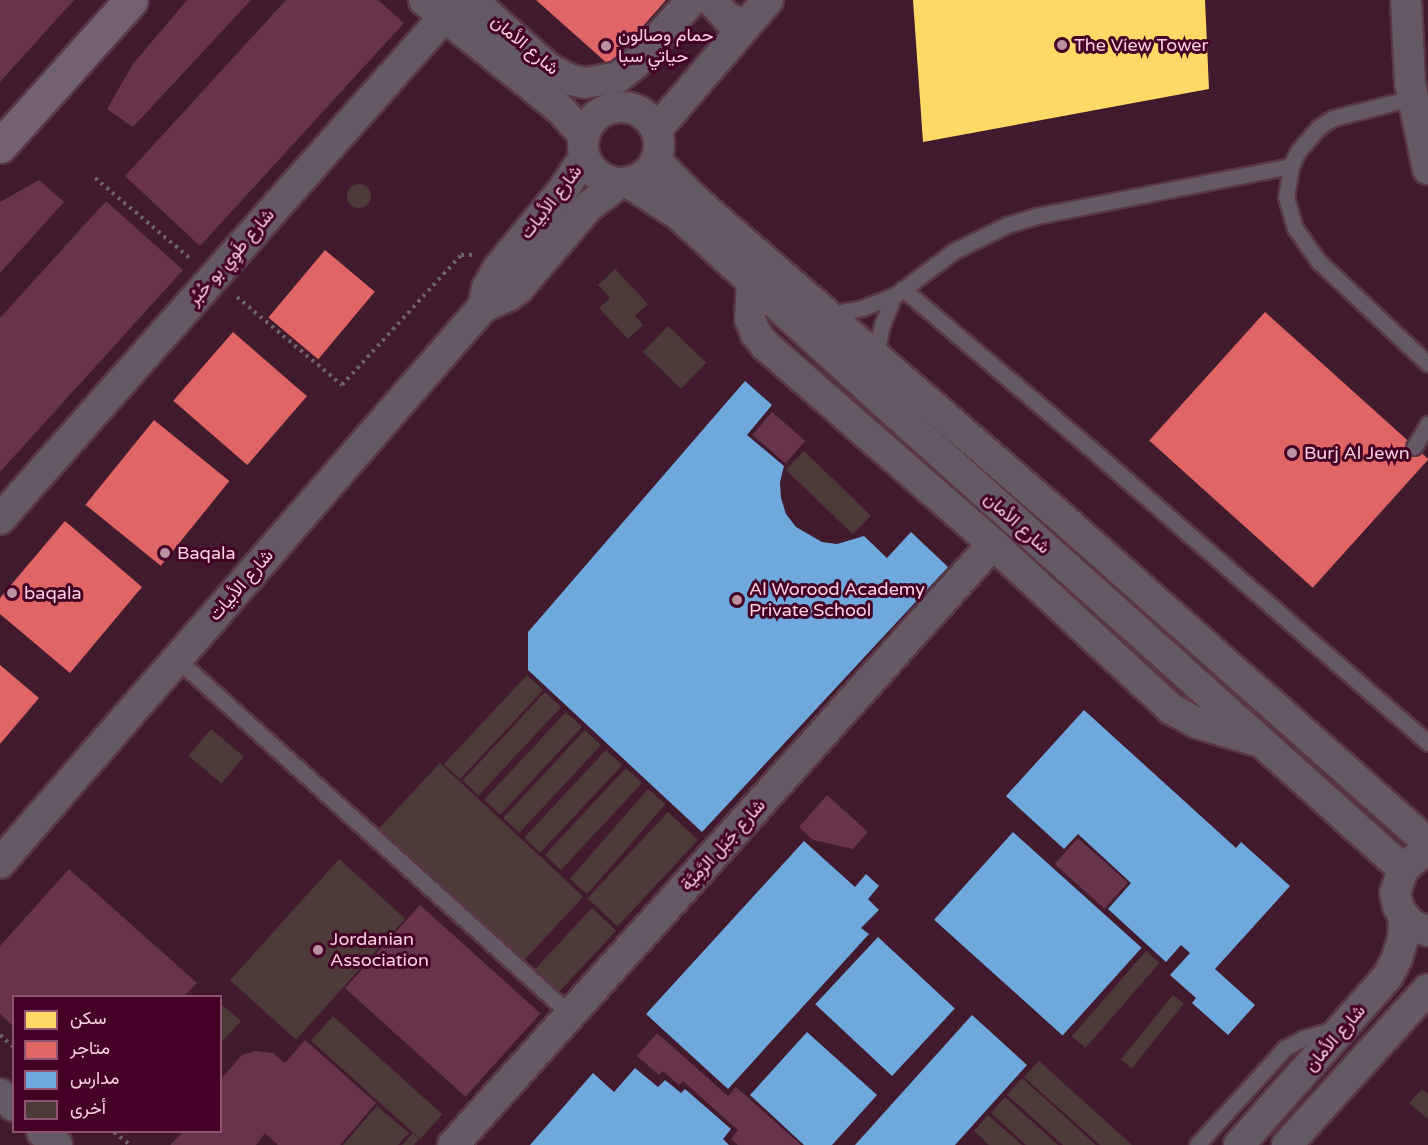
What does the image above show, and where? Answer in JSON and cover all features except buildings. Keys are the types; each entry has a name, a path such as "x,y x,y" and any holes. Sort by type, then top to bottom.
{"main road":[{"path":"0,146 131,0"}],"street":[{"name":"شارع الأمان","path":"472,0 548,68 559,75 585,83 618,77 635,64 692,0"},
{"path":"711,0 727,18 746,24"},
{"path":"657,129 768,0"},
{"path":"1406,0 1407,48 1413,98 1428,169"},
{"name":"شارع الأمان","path":"443,5 560,109 584,147"},
{"name":"شارع طَوِي بو حُبُر","path":"1,515 213,278 443,5"},
{"path":"613,107 633,108 643,113 657,129 659,150 656,161 640,178 623,183 597,176 584,147 594,117 613,107"},
{"name":"شارع الأبيات","path":"483,307 487,288 499,267 564,190 584,147"},
{"name":"شارع الأمان","path":"656,161 696,201 829,314 1428,843"},
{"name":"شارع الأمان","path":"623,183 679,215 870,390 1403,868"},
{"name":"شارع الأبيات","path":"0,863 483,307 508,296 519,288 589,206 623,183"},
{"path":"752,281 750,320 760,340 993,544 1171,708 1197,723 1263,744"},
{"path":"870,390 883,362"},
{"name":"شارع جَبَل الرَّمِيَّة","path":"453,1145 993,544"},
{"path":"1416,924 1398,906 1395,893 1403,868 1413,859 1428,853"},
{"name":"شارع الأمان","path":"1239,1145 1388,976 1398,958 1403,938 1416,924"},
{"name":"شارع الأمان","path":"1287,1145 1428,989"},
{"path":"0,1094 12,1104"},
{"path":"44,1133 57,1145"}],"lane":[{"path":"1413,98 1333,118 1307,138 1291,166 1286,197 1289,213 1308,249 1428,363"},
{"path":"829,314 862,309 898,293 954,250 1017,222 1036,216 1291,166"},
{"path":"883,362 882,325 898,293"},
{"path":"898,293 1098,455 1428,743"},
{"path":"1414,447 1428,424"},
{"path":"177,659 571,1015"},
{"path":"1197,1145 1285,1048 1304,1038 1345,1027"}],"path":[{"path":"95,178 342,385 461,255 481,254"},
{"path":"0,1035 12,1045"},
{"path":"116,1133 130,1145"}],"shaded area":[{"path":"0,0 74,0 0,82"},
{"path":"187,0 251,0 133,127 107,109 133,64"},
{"path":"286,0 378,0 404,23 200,246 125,176"},
{"path":"39,180 64,202 0,273 0,202"},
{"path":"106,201 183,270 0,472 0,318"},
{"path":"772,412 805,441 786,464 752,435"},
{"path":"827,795 868,832 853,849 813,840 799,827"},
{"path":"1078,838 1128,883 1104,909 1055,864"},
{"path":"69,869 197,983 185,995 12,995 12,1025 0,1014 0,946"},
{"path":"420,905 540,1013 465,1097 345,988"},
{"path":"657,1033 728,1096 736,1087 801,1145 738,1145 731,1139 738,1130 683,1081 679,1085 663,1071 659,1075 637,1056"},
{"path":"305,1040 376,1103 340,1145 278,1145 265,1133 256,1145 170,1145 182,1133 222,1133 222,1078 242,1055 256,1051 273,1053 285,1063"}],"place":[{"name":"The View Tower","path":"1062,45"},
{"name":"حمام وصالون حياتي سبا","path":"606,46"},
{"name":"Burj Al Jewn","path":"1292,453"},
{"name":"Baqala","path":"165,553"},
{"name":"baqala","path":"12,593"},
{"name":"Al Worood Academy Private School","path":"737,600"},
{"name":"Jordanian Association","path":"318,950"}]}
